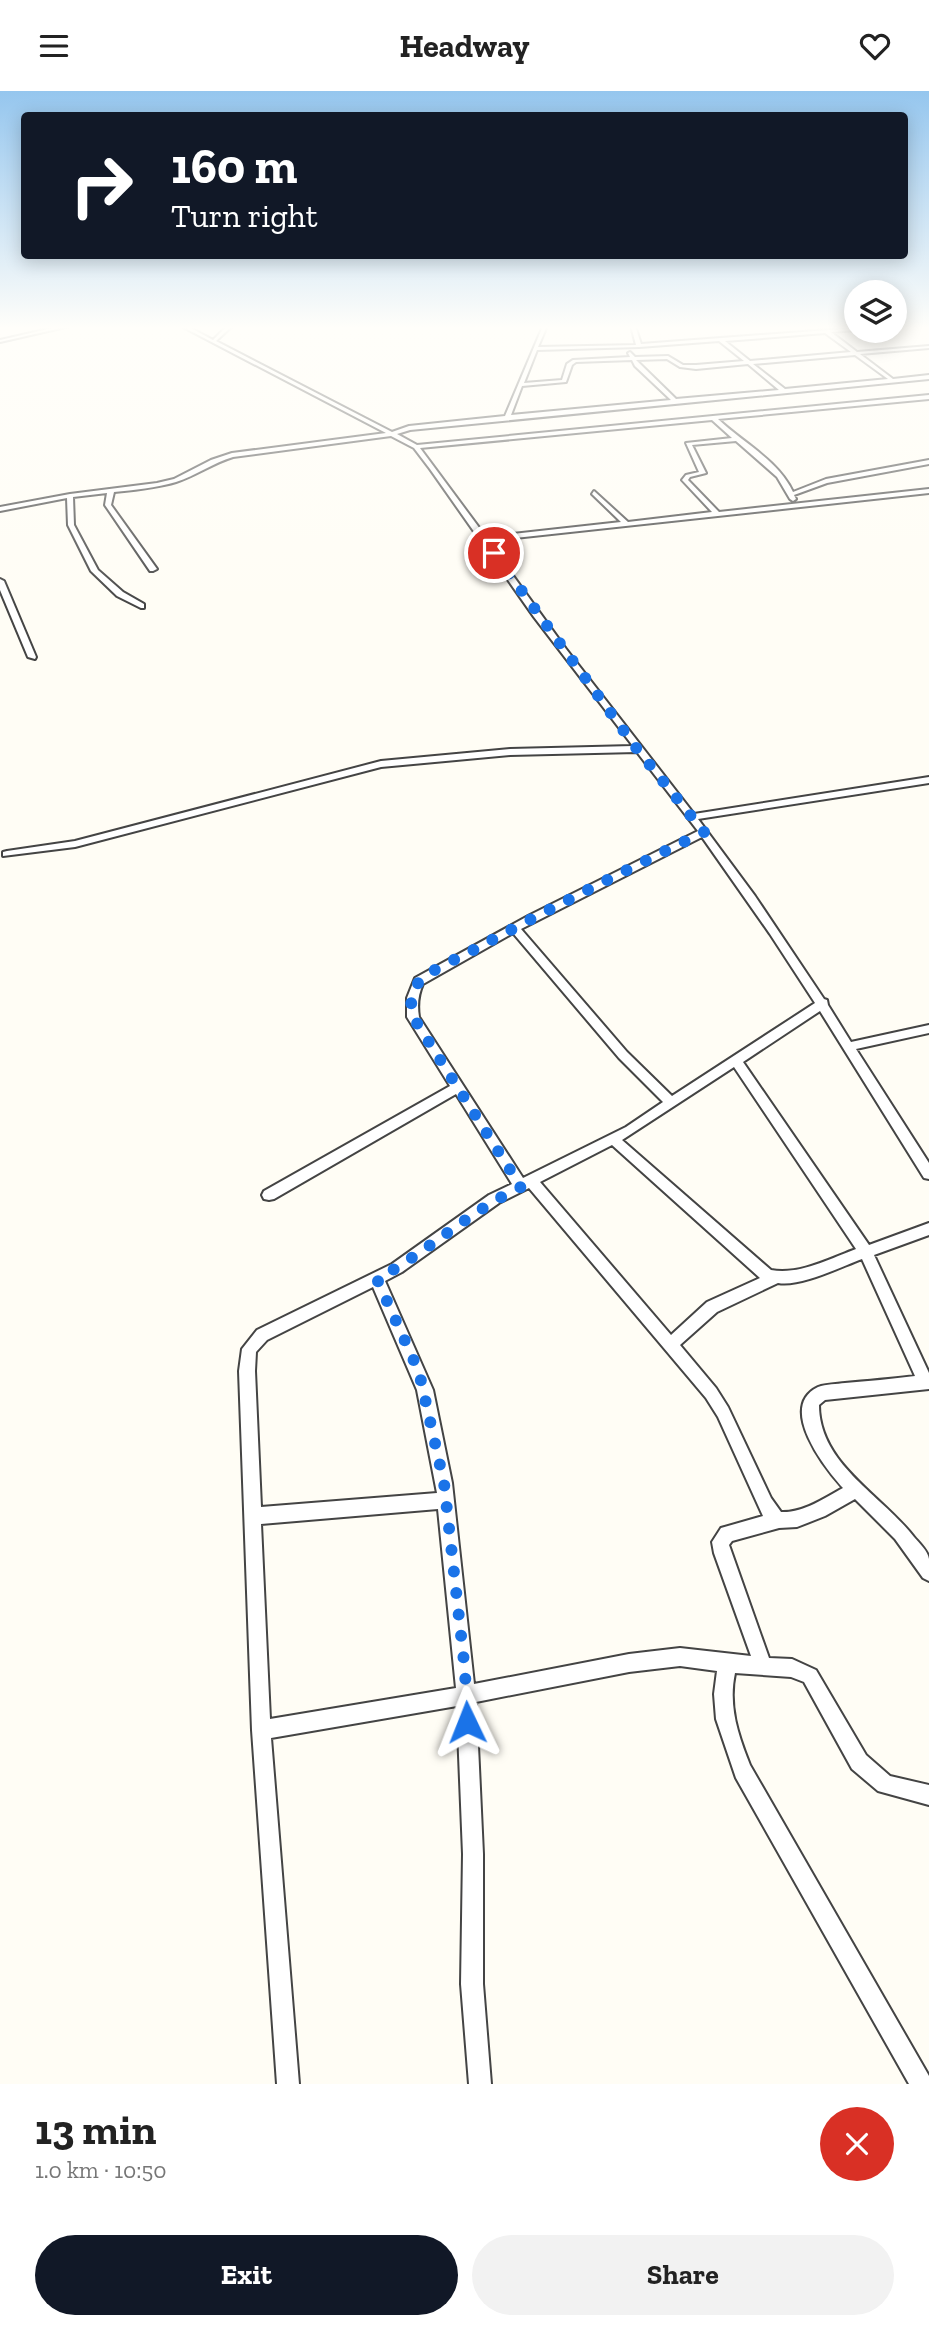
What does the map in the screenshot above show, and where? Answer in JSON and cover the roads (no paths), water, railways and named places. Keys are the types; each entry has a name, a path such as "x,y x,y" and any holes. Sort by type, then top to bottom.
{"street":[{"path":"365,419 416,447 637,749 693,817 823,1003 847,1047 929,1174"},
{"path":"0,509 176,479 232,455 489,419"},
{"path":"416,447 703,419"},
{"path":"714,419 759,456 792,494 795,506"},
{"path":"717,515 685,480 688,476 703,473 688,445 736,439"},
{"path":"792,494 826,481 929,462"},
{"path":"111,491 108,505 153,569"},
{"path":"485,539 929,491"},
{"path":"594,493 626,524"},
{"path":"70,496 71,525 95,571 120,594 141,606"},
{"path":"0,581 32,657"},
{"path":"7,854 75,844 381,764 486,754 637,749"},
{"path":"693,817 929,780"},
{"path":"704,832 514,928 419,981 410,1004 413,1017 458,1087 526,1184 690,1366 723,1412 765,1504 779,1520"},
{"path":"514,928 622,1055 671,1103"},
{"path":"288,2084 261,1730 248,1349 262,1335 397,1269 494,1199 613,1139 737,1062 823,1003"},
{"path":"847,1047 929,1029"},
{"path":"737,1062 866,1252 928,1383 822,1392 811,1402 808,1417 814,1437 856,1490 897,1528 929,1572"},
{"path":"269,1195 458,1087"},
{"path":"613,1139 767,1275 800,1276 929,1229"},
{"path":"670,1345 712,1307 775,1277"},
{"path":"377,1279 419,1372 446,1500 466,1695 473,1854 472,1984 480,2084"},
{"path":"764,1666 720,1542 727,1534 797,1518 856,1490"},
{"path":"253,1515 446,1500"},
{"path":"261,1730 466,1695 629,1663 680,1657 728,1664 792,1668 810,1676 859,1762 885,1784 929,1795"},
{"path":"728,1664 723,1695 724,1724 743,1771 921,2084"}]}
